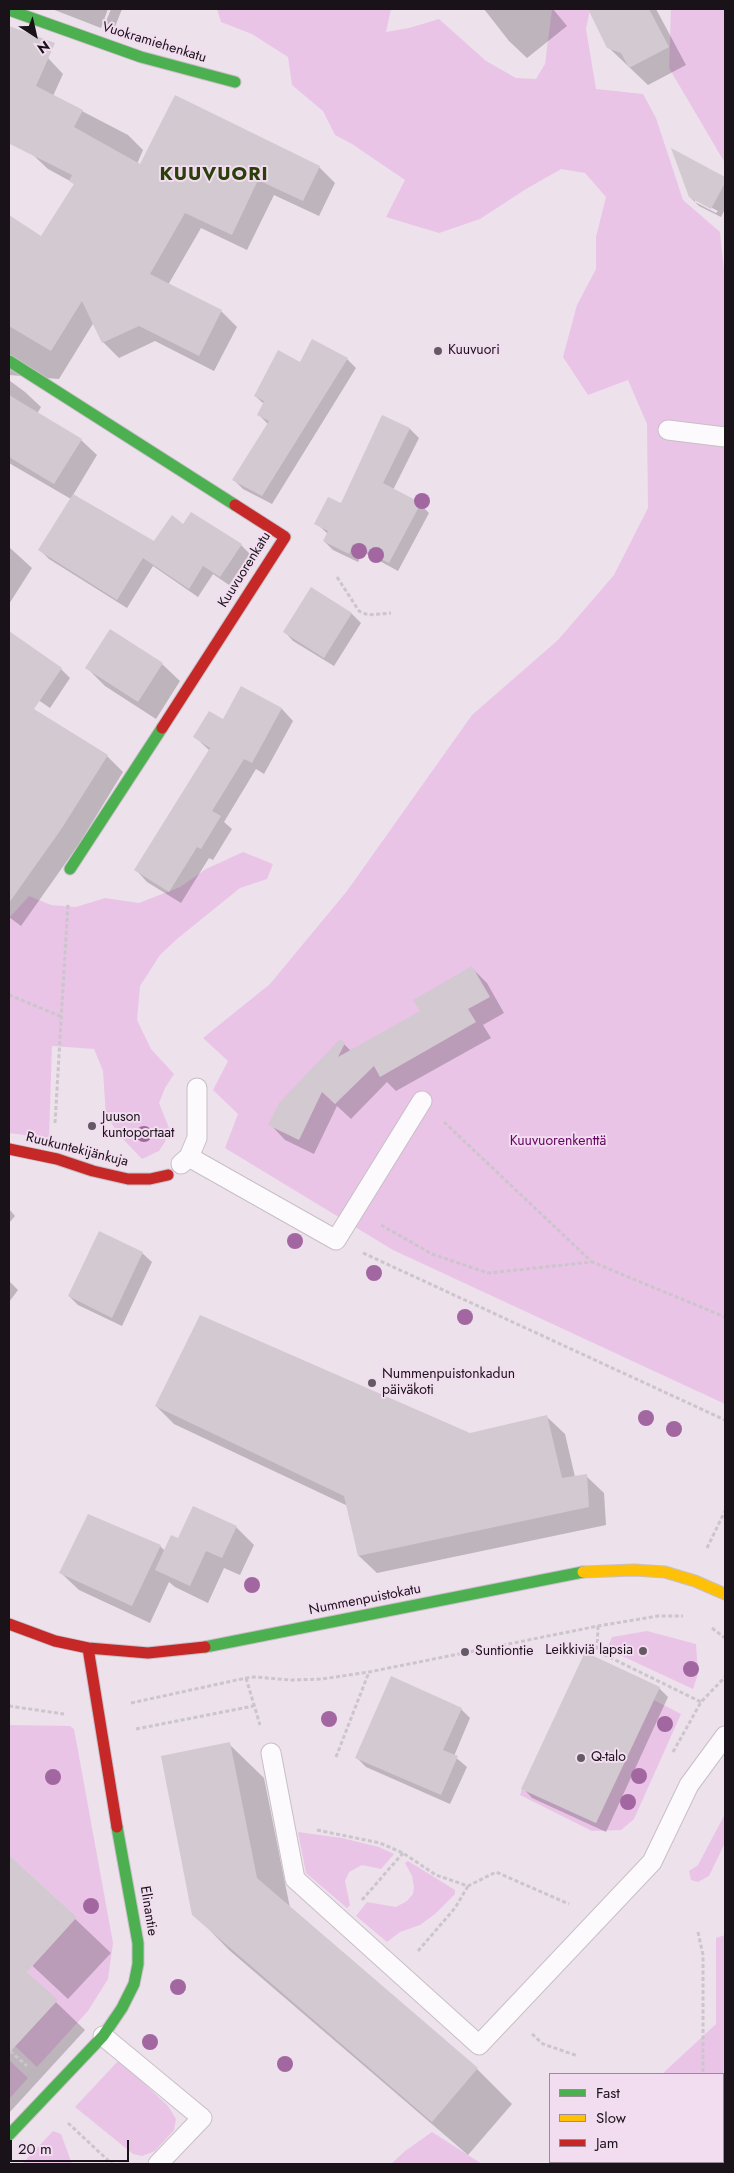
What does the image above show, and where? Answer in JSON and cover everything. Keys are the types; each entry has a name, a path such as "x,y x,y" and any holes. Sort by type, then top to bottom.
{"street":[{"name":"Vuokramiehenkatu","path":"9,10 140,57 234,82"},
{"name":"Kuuvuorenkatu","path":"9,361 285,537 70,869"},
{"name":"Ruukuntekijänkuja","path":"9,1149 57,1159 93,1171 128,1179 150,1179 168,1174"},
{"name":"Nummenpuistokatu","path":"9,1624 55,1641 88,1648 148,1653 188,1650 583,1572 634,1570 665,1572 695,1581 725,1594"},
{"name":"Elinantie","path":"9,2136 103,2036 122,2008 134,1984 138,1964 138,1943 88,1648"}],"lane":[{"path":"668,430 725,437"},
{"path":"168,1174 189,1157 197,1138 197,1088"},
{"path":"189,1157 336,1240 422,1101"},
{"path":"271,1753 295,1879 479,2045 652,1862 689,1785 725,1736"},
{"path":"103,2036 202,2118 158,2164"}],"path":[{"path":"337,577 359,611 368,616 391,613"},
{"path":"54,1133 68,901"},
{"path":"9,995 60,1016"},
{"path":"422,1101 592,1262 725,1317"},
{"path":"355,1210 432,1254 488,1274 592,1262"},
{"path":"336,1240 725,1420"},
{"path":"704,1552 725,1511"},
{"path":"129,1704 246,1678 322,1679 369,1672 598,1626 658,1616 682,1615 688,1618"},
{"path":"598,1626 597,1651 701,1702"},
{"path":"707,1626 725,1638"},
{"path":"336,1757 369,1672"},
{"path":"671,1754 701,1702 725,1677"},
{"path":"246,1678 271,1753"},
{"path":"9,1706 66,1714"},
{"path":"135,1729 254,1706"},
{"path":"284,1826 339,1833 380,1843 403,1853 436,1875 468,1886"},
{"path":"342,1922 403,1853"},
{"path":"399,1973 456,1908 468,1886 496,1872 600,1917"},
{"path":"698,1932 703,1955 703,2073"},
{"path":"510,2013 543,2044 578,2056"},
{"path":"10,2051 26,2066"},
{"path":"67,2121 112,2164"}],"green space":[{"name":"Kuuvuorenkenttä","path":"217,9 391,9 386,32 409,28 439,19 486,61 516,78 536,79 545,64 552,9 590,9 586,29 596,89 643,94 656,118 683,200 720,232 725,282 725,1404 393,1250 225,1148 238,1114 213,1090 228,1061 203,1038 270,984 347,891 472,715 558,640 614,575 648,508 647,424 628,380 588,395 563,357 577,305 596,269 596,237 606,197 585,173 561,169 480,219 439,233 386,217 405,180 352,144 335,135 323,111 292,85 288,57 252,34 221,22"},
{"path":"671,9 725,9 725,163 669,68"},
{"path":"243,852 273,864 267,879 240,888 177,939 160,955 140,986 137,1020 151,1049 174,1074 165,1088 159,1103 169,1128 165,1142 159,1151 142,1159 122,1138 106,1116 103,1071 94,1049 52,1046 49,1138 9,1133 9,918 29,896 51,905 76,907 105,898 139,903 180,887 206,869"},
{"path":"647,1631 696,1644 698,1674 693,1689 607,1649 612,1637"},
{"path":"654,1700 681,1714 634,1819 621,1830 592,1831 520,1795 522,1789 596,1823"},
{"path":"9,1725 70,1726 74,1729 113,1943 108,1979 88,2011 37,2067 15,2046 57,2000 27,1972 77,1917 9,1855"},
{"path":"725,1814 725,1843 709,1876 698,1882 691,1880 689,1871 698,1865"},
{"path":"298,1832 342,1838 379,1847 394,1854 381,1869 362,1865 349,1872 345,1881 350,1905 347,1908 306,1873"},
{"path":"408,1861 455,1890 455,1894 435,1914 420,1925 400,1932 387,1942 356,1916 367,1902 396,1907 407,1901 413,1894 414,1887 412,1876 405,1863"},
{"path":"725,1935 725,2164 567,2164 724,2163 724,2073 663,2073 716,2024 716,1938"},
{"path":"9,2060 28,2078 9,2099"},
{"path":"119,2060 168,2106 176,2119 174,2130 155,2151 142,2156 133,2154 75,2107"},
{"path":"53,2131 61,2134 72,2164 22,2164"},
{"path":"432,2132 482,2164 391,2164 405,2151"}],"building":[{"path":"588,9 649,9 669,47 629,68 621,53 607,48"},
{"path":"9,26 55,43 36,86 83,110 74,127 140,164 175,95 320,166 303,201 258,180 232,235 185,213 150,274 222,310 199,356 139,326 102,343 82,301 51,351 9,326 9,215 41,236 74,184 69,181 72,175 10,144 9,147"},
{"path":"671,148 725,177 725,183 711,209 689,197"},
{"path":"312,339 348,358 262,496 232,480 269,421 257,415 264,401 254,396 278,350 300,362"},
{"path":"9,395 82,439 54,484 9,457"},
{"path":"382,415 410,428 383,483 421,503 389,563 353,544 349,554 323,541 328,531 314,524 328,497 341,503"},
{"path":"73,494 154,541 172,515 183,524 191,512 242,544 220,577 203,566 189,589 143,558 117,600 38,550"},
{"path":"311,587 352,613 324,658 283,632"},
{"path":"110,629 163,663 138,702 85,668"},
{"path":"9,631 62,668 34,709 108,755 62,828 9,903"},
{"path":"241,686 282,708 252,763 244,759 212,811 221,816 201,849 197,847 169,892 134,870 210,748 193,737 209,711 223,719"},
{"path":"472,966 490,997 468,1009 476,1022 380,1077 374,1066 335,1104 322,1092 299,1140 268,1125 279,1103 340,1039 345,1043 338,1057 420,1011 413,1000"},
{"path":"99,1231 143,1252 112,1318 68,1296"},
{"path":"200,1315 470,1433 547,1415 562,1478 587,1474 589,1507 358,1556 344,1496 155,1406"},
{"path":"193,1506 237,1526 222,1558 206,1551 190,1586 155,1570 171,1535 178,1538"},
{"path":"88,1514 161,1545 132,1606 59,1573"},
{"name":"Q-talo","path":"585,1652 660,1687 596,1823 521,1789"},
{"path":"391,1676 462,1708 443,1750 458,1756 441,1795 355,1758"},
{"path":"230,1742 257,1878 478,2068 432,2122 192,1915 161,1756"},
{"path":"9,1855 77,1917 27,1972 58,2000 9,2053"}],"traffic: fast":[{"path":"9,10 141,57 235,82"},
{"path":"9,361 235,505"},
{"path":"70,869 162,728"},
{"path":"205,1647 583,1572"},
{"path":"9,2135 103,2036 122,2008 134,1984 138,1964 138,1943 117,1827"}],"traffic: slow":[{"path":"583,1572 634,1570 665,1572 695,1581 725,1594"}],"traffic: jam":[{"path":"162,728 285,537 235,505"},
{"path":"9,1149 57,1159 93,1171 128,1179 150,1179 168,1175"},
{"path":"9,1624 55,1641 88,1648 148,1653 205,1647"},
{"path":"88,1648 117,1827"}],"place":[{"name":"Kuuvuori","path":"438,351"},
{"name":"Juuson kuntoportaat","path":"92,1126"},
{"name":"Nummenpuistonkadun päiväkoti","path":"372,1383"},
{"name":"Leikkiviä lapsia","path":"643,1651"},
{"name":"Suntiontie","path":"465,1652"},
{"name":"Q-talo","path":"581,1758"}],"district":[{"name":"KUUVUORI","path":"214,175"}]}
